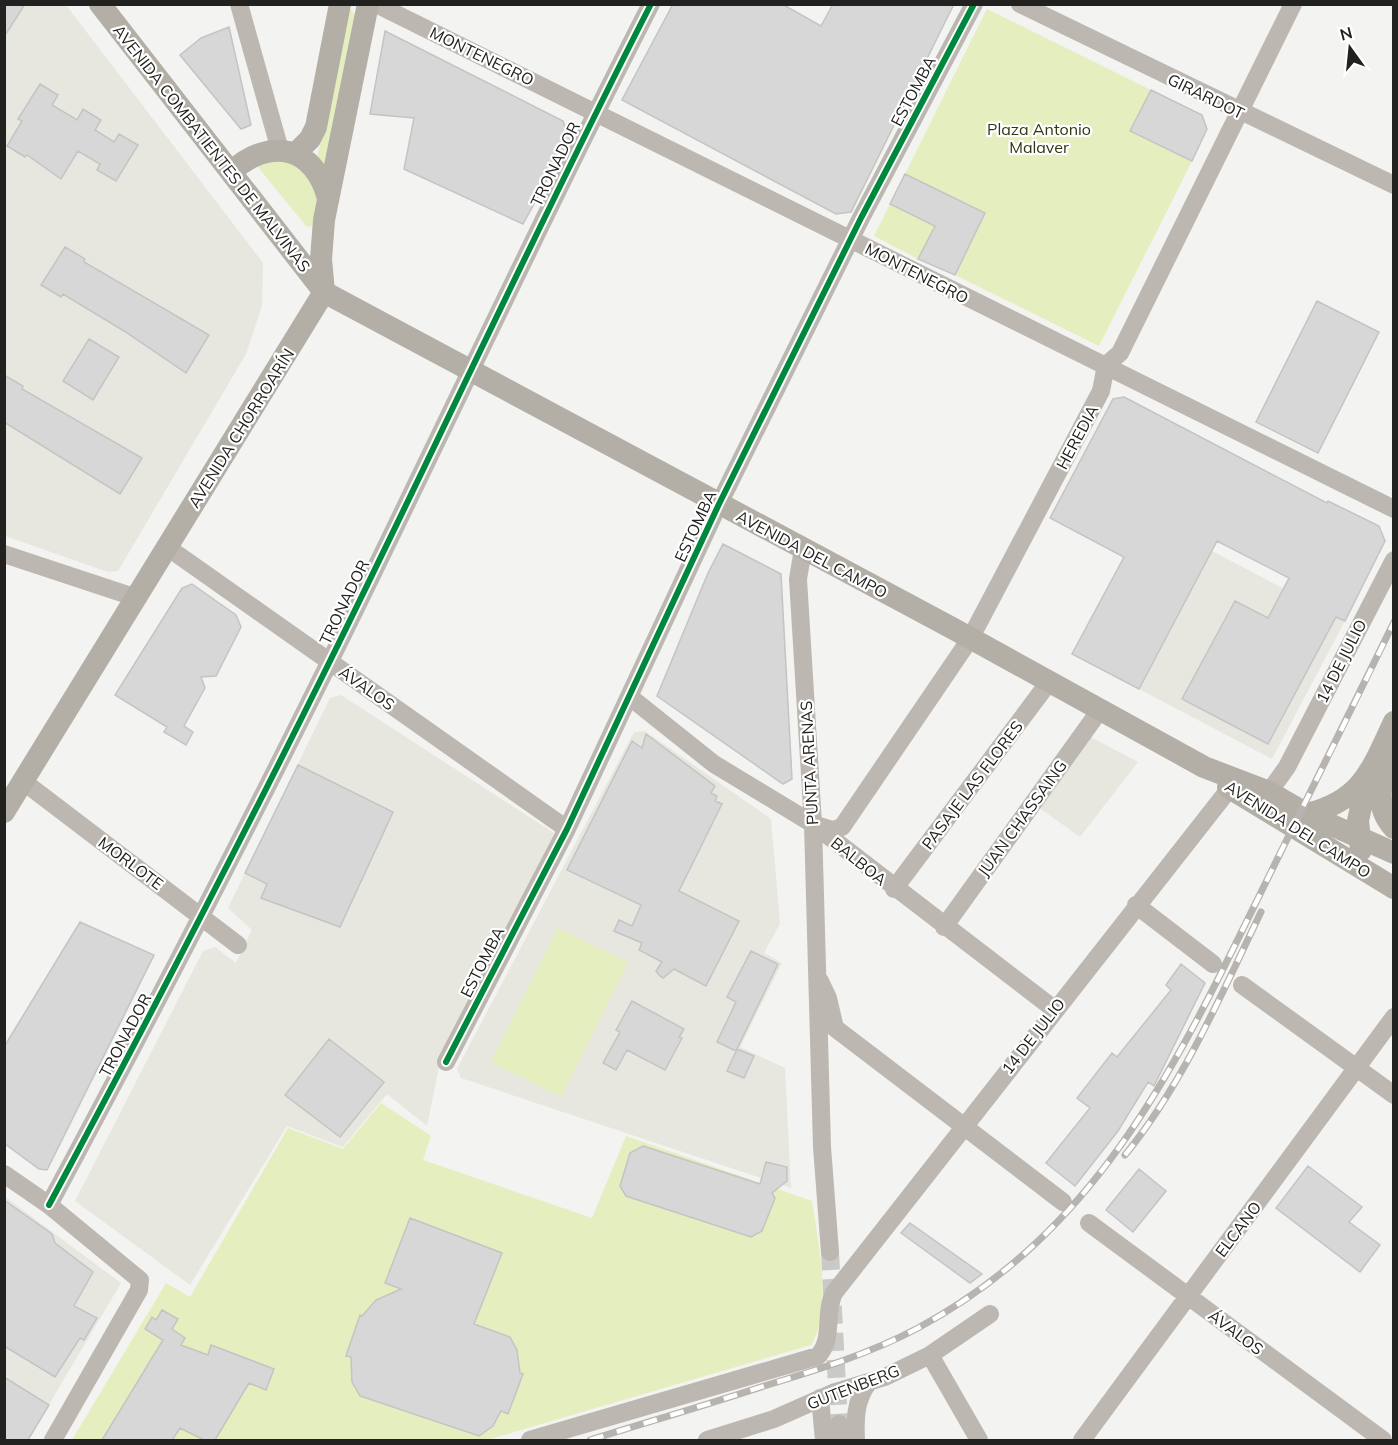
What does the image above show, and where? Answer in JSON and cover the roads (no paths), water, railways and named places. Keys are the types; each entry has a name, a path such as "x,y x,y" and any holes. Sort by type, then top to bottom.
{"main road":[{"name":"AVENIDA COMBATIENTES DE MALVINAS","path":"100,4 324,291"},
{"path":"231,172 253,156 288,152 310,139 316,127 340,4"},
{"path":"324,291 322,238 368,4"},
{"path":"288,152 318,173 328,201"},
{"name":"AVENIDA DEL CAMPO","path":"324,291 1204,767 1269,792 1306,814 1394,853"},
{"name":"AVENIDA CHORROARÍN","path":"4,812 324,291"},
{"path":"1394,722 1373,784 1383,812 1394,828"},
{"path":"1370,873 1358,837 1359,806 1394,753"},
{"name":"AVENIDA DEL CAMPO","path":"1204,767 1230,788 1394,888"},
{"path":"1306,814 1340,801 1373,784"}],"street":[{"path":"239,4 288,152"},
{"name":"MONTENEGRO","path":"376,4 596,111 822,228 853,239 873,253 1106,364 1394,509"},
{"name":"TRONADOR","path":"49,1205 202,918 330,662 596,111 651,4"},
{"name":"ESTOMBA","path":"446,1062 567,829 719,504 974,4"},
{"name":"GIRARDOT","path":"1020,4 1239,112 1394,185"},
{"name":"HEREDIA","path":"813,824 833,830 842,827 970,639 1101,391 1106,364 1120,353 1293,4"},
{"name":"ÁVALOS","path":"167,547 567,829"},
{"name":"PUNTA ARENAS","path":"803,549 798,579 813,824 822,1147 830,1251"},
{"path":"4,554 137,597"},
{"name":"14 DE JULIO","path":"1269,792 1287,767 1394,560"},
{"name":"PASAJE LAS FLORES","path":"894,889 1049,682"},
{"name":"BALBOA","path":"630,697 714,764 813,824 894,889 1054,1009"},
{"name":"JUAN CHASSAING","path":"944,927 1100,710"},
{"name":"MORLOTE","path":"24,782 238,945"},
{"name":"14 DE JULIO","path":"530,1440 818,1356 826,1344 830,1302 839,1286 1054,1009 1230,788"},
{"path":"1136,905 1213,964"},
{"name":"PUNTA ARENAS","path":"818,977 828,998 835,1028 963,1128"},
{"path":"1242,985 1394,1095"},
{"name":"ELCANO","path":"1082,1440 1394,1017"},
{"path":"963,1128 1063,1202"},
{"path":"4,1174 49,1205 140,1280 139,1290 53,1440"},
{"name":"ÁVALOS","path":"1089,1223 1383,1440"},
{"name":"GUTENBERG","path":"707,1440 774,1419 820,1398 868,1383 930,1355 990,1314"},
{"path":"930,1355 979,1440"},
{"path":"856,1440 857,1407 861,1393 868,1383"},
{"path":"820,1398 824,1440"}],"tunnel":[{"path":"830,1252 839,1424"}],"railway":[{"path":"590,1440 804,1374 881,1346 918,1328 983,1287 1038,1241 1087,1190 1129,1134 1167,1074 1234,947 1394,622"},
{"path":"1125,1155 1146,1128 1183,1069 1216,1007 1261,912"}],"park label":[{"name":"Plaza Antonio Malaver","path":"1039,138"}]}
